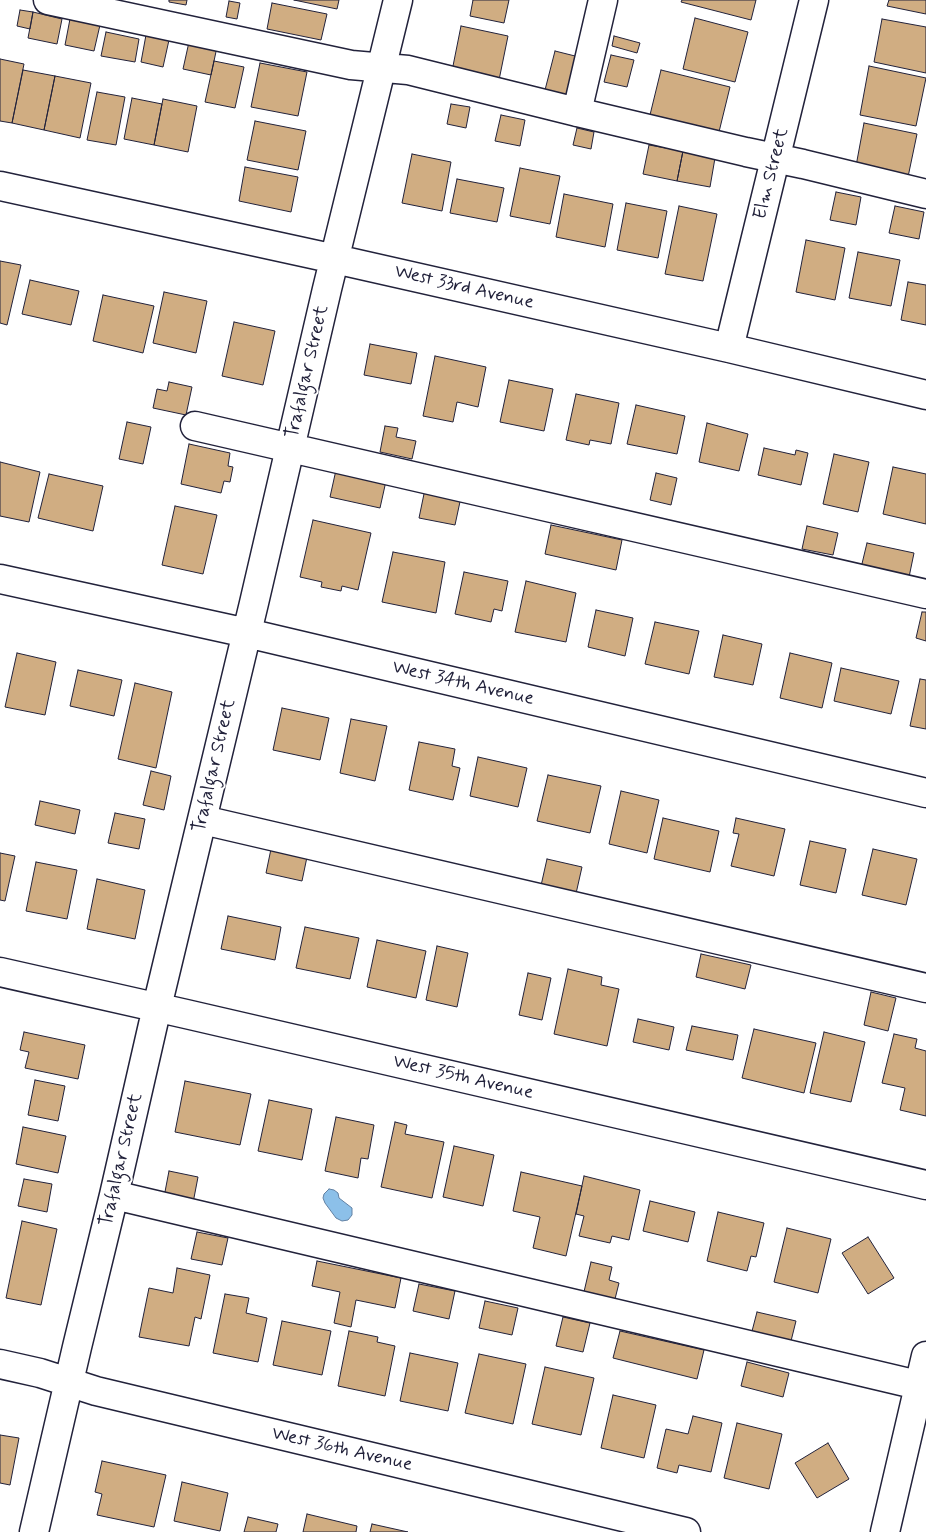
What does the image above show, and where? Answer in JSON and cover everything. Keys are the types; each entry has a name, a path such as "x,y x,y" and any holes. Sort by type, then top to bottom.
{"street":[{"path":"48,0 351,65 408,70 577,112 926,194"},
{"name":"Trafalgar Street","path":"34,1532 334,259 398,0"},
{"path":"577,112 603,0"},
{"name":"Elm Street","path":"729,348 814,0"},
{"name":"West 33rd Avenue","path":"0,186 729,348 926,396"},
{"path":"195,426 926,594"},
{"name":"West 34th Avenue","path":"0,579 247,633 926,793"},
{"path":"203,820 926,988"},
{"name":"West 35th Avenue","path":"0,972 926,1185"},
{"path":"114,1195 922,1386"},
{"path":"884,1532 922,1386 926,1356"},
{"name":"West 36th Avenue","path":"0,1364 40,1373 105,1394 686,1532"}],"water":[{"path":"329,1189 338,1193 339,1198 352,1208 352,1215 348,1220 342,1221 336,1218 325,1203 324,1194"}],"building":[{"path":"169,0 187,0 186,5 169,2"},
{"path":"294,0 339,0 337,9"},
{"path":"473,0 509,0 504,23 470,16"},
{"path":"682,0 756,0 751,20 681,2"},
{"path":"889,0 926,0 926,14 887,6"},
{"path":"229,1 240,3 237,19 226,17"},
{"path":"272,3 327,14 321,40 267,29"},
{"path":"20,10 33,12 30,29 17,26"},
{"path":"33,12 62,19 57,44 28,38"},
{"path":"695,18 748,32 735,82 683,69"},
{"path":"70,19 100,25 94,51 65,45"},
{"path":"882,19 926,27 926,73 874,62"},
{"path":"461,26 508,36 498,85 451,76"},
{"path":"106,32 139,39 135,62 101,56"},
{"path":"146,35 169,40 163,67 141,62"},
{"path":"614,36 640,43 637,53 612,46"},
{"path":"189,42 217,47 211,75 183,69"},
{"path":"555,51 579,57 570,96 545,90"},
{"path":"611,55 634,60 627,87 604,82"},
{"path":"0,59 24,64 12,123 0,121"},
{"path":"214,61 244,67 235,108 205,102"},
{"path":"260,63 307,72 298,116 251,107"},
{"path":"869,66 926,78 916,126 860,115"},
{"path":"23,70 55,76 44,130 12,123"},
{"path":"661,70 730,87 718,136 649,119"},
{"path":"55,76 91,83 80,138 44,130"},
{"path":"97,92 125,97 116,145 87,140"},
{"path":"132,98 162,104 154,145 124,139"},
{"path":"163,99 197,106 188,152 154,145"},
{"path":"451,104 470,107 466,128 447,124"},
{"path":"501,115 525,120 520,146 495,141"},
{"path":"255,121 306,131 298,170 247,160"},
{"path":"864,123 917,134 908,177 856,166"},
{"path":"577,128 594,132 591,149 573,145"},
{"path":"649,145 683,151 677,181 643,174"},
{"path":"683,151 715,158 710,187 677,181"},
{"path":"412,154 451,162 442,211 402,203"},
{"path":"245,167 298,177 291,212 239,201"},
{"path":"520,168 560,176 550,224 510,216"},
{"path":"457,179 504,188 497,222 450,213"},
{"path":"836,192 861,197 856,225 830,220"},
{"path":"564,194 613,204 605,247 556,237"},
{"path":"626,203 667,211 658,258 617,250"},
{"path":"679,206 717,214 703,281 665,274"},
{"path":"895,206 924,212 919,239 889,233"},
{"path":"806,240 845,248 835,300 796,292"},
{"path":"858,252 900,260 891,306 849,298"},
{"path":"0,261 21,265 7,325 0,323"},
{"path":"30,280 79,291 71,325 22,314"},
{"path":"908,282 926,285 926,325 901,320"},
{"path":"164,292 207,301 196,353 153,343"},
{"path":"103,295 154,306 143,353 93,341"},
{"path":"234,322 275,331 263,385 222,376"},
{"path":"370,344 417,353 411,384 364,375"},
{"path":"435,356 486,367 478,407 457,402 453,422 423,416"},
{"path":"509,380 553,389 544,431 500,422"},
{"path":"169,382 192,387 186,415 153,408 157,389 167,391"},
{"path":"576,394 619,403 611,444 590,440 589,445 566,440"},
{"path":"636,405 685,416 677,454 627,444"},
{"path":"127,422 151,427 143,464 119,459"},
{"path":"707,423 748,434 739,471 699,462"},
{"path":"385,426 398,428 396,437 416,441 412,459 380,452"},
{"path":"189,444 230,453 228,466 233,467 230,482 224,481 221,493 181,484"},
{"path":"764,448 795,455 796,450 808,453 801,485 758,475"},
{"path":"834,454 869,462 858,512 823,504"},
{"path":"0,462 40,472 29,522 0,516"},
{"path":"893,467 926,474 926,524 883,514"},
{"path":"336,470 386,481 380,508 330,497"},
{"path":"656,473 677,478 671,505 650,500"},
{"path":"49,474 103,486 93,531 38,518"},
{"path":"425,489 461,497 455,525 419,518"},
{"path":"175,506 217,515 203,574 162,565"},
{"path":"313,520 371,533 358,590 342,586 341,591 321,587 322,582 300,577"},
{"path":"551,525 622,540 616,570 545,554"},
{"path":"807,526 838,533 833,555 802,549"},
{"path":"867,543 914,553 908,582 860,572"},
{"path":"393,552 445,562 436,613 382,602"},
{"path":"464,572 508,581 502,611 494,609 491,622 455,614"},
{"path":"526,581 576,593 566,642 515,632"},
{"path":"596,610 633,618 625,656 588,647"},
{"path":"922,612 926,612 926,641 916,638"},
{"path":"655,622 699,631 689,674 645,664"},
{"path":"723,635 762,644 753,685 714,677"},
{"path":"17,653 56,662 45,715 5,707"},
{"path":"790,653 832,663 822,708 780,698"},
{"path":"841,668 899,681 891,714 834,701"},
{"path":"78,670 122,680 114,716 70,706"},
{"path":"920,679 926,680 926,729 910,726"},
{"path":"135,683 172,692 156,768 118,759"},
{"path":"282,708 329,718 320,760 273,750"},
{"path":"351,719 387,726 375,781 340,773"},
{"path":"419,742 455,749 452,766 460,768 453,800 409,790"},
{"path":"478,757 527,768 518,807 470,796"},
{"path":"151,771 171,776 164,810 143,805"},
{"path":"548,775 601,786 590,833 537,821"},
{"path":"621,791 659,800 647,853 609,844"},
{"path":"40,801 80,810 75,834 35,825"},
{"path":"115,813 145,819 139,849 108,843"},
{"path":"663,818 719,831 710,872 654,859"},
{"path":"736,818 785,829 774,876 731,866 739,834 733,833"},
{"path":"810,841 846,849 836,893 800,885"},
{"path":"271,849 307,857 302,881 266,873"},
{"path":"873,849 917,859 906,905 862,895"},
{"path":"0,853 15,856 5,901 0,900"},
{"path":"547,859 582,867 575,898 540,890"},
{"path":"36,862 77,870 67,919 26,911"},
{"path":"97,879 145,890 135,939 87,929"},
{"path":"228,916 281,927 275,960 221,949"},
{"path":"305,927 359,938 350,979 296,968"},
{"path":"377,940 426,951 416,998 367,987"},
{"path":"437,946 468,953 457,1007 426,1000"},
{"path":"701,954 751,965 745,989 696,977"},
{"path":"568,969 602,977 601,985 619,989 607,1046 554,1034"},
{"path":"528,973 551,978 542,1020 519,1015"},
{"path":"871,992 896,998 888,1031 864,1025"},
{"path":"638,1019 674,1027 669,1050 633,1042"},
{"path":"692,1026 738,1035 733,1060 686,1050"},
{"path":"754,1029 816,1043 804,1093 742,1078"},
{"path":"24,1032 85,1045 78,1079 25,1068 29,1052 20,1050"},
{"path":"824,1032 865,1042 851,1102 810,1093"},
{"path":"894,1034 917,1039 915,1048 926,1051 926,1116 900,1110 905,1088 882,1083"},
{"path":"35,1080 65,1086 58,1121 28,1115"},
{"path":"185,1081 251,1094 240,1145 175,1132"},
{"path":"269,1100 312,1109 302,1160 258,1151"},
{"path":"336,1117 374,1125 368,1159 361,1158 358,1178 325,1171"},
{"path":"395,1122 407,1125 405,1134 444,1142 432,1198 381,1187"},
{"path":"23,1127 66,1136 58,1173 16,1164"},
{"path":"454,1146 494,1155 483,1206 443,1197"},
{"path":"169,1171 198,1177 193,1203 164,1197"},
{"path":"521,1172 582,1186 566,1256 533,1248 540,1217 513,1211"},
{"path":"584,1176 640,1190 629,1240 612,1236 610,1243 579,1236 584,1216 576,1214"},
{"path":"24,1179 52,1184 47,1212 18,1206"},
{"path":"650,1201 695,1212 688,1242 643,1231"},
{"path":"718,1212 764,1223 756,1257 751,1256 747,1271 707,1261"},
{"path":"22,1221 57,1229 41,1305 6,1298"},
{"path":"787,1228 831,1239 818,1293 774,1282"},
{"path":"197,1232 228,1238 222,1265 191,1259"},
{"path":"868,1237 894,1278 868,1294 842,1253"},
{"path":"317,1261 401,1278 395,1308 356,1300 351,1327 334,1323 340,1292 312,1286"},
{"path":"591,1262 612,1267 609,1280 619,1283 614,1303 583,1296"},
{"path":"177,1268 210,1275 201,1319 195,1317 189,1346 139,1337 149,1288 173,1293"},
{"path":"419,1284 455,1291 449,1319 413,1311"},
{"path":"225,1294 249,1298 246,1313 267,1318 258,1362 213,1353"},
{"path":"485,1301 518,1308 512,1335 479,1328"},
{"path":"757,1312 796,1321 790,1345 751,1335"},
{"path":"563,1317 590,1323 583,1352 556,1346"},
{"path":"282,1321 331,1331 322,1375 273,1365"},
{"path":"349,1331 378,1337 377,1342 395,1346 385,1396 338,1386"},
{"path":"620,1331 704,1350 697,1379 613,1358"},
{"path":"410,1353 458,1363 448,1411 400,1401"},
{"path":"479,1354 526,1364 513,1424 465,1413"},
{"path":"747,1362 789,1373 783,1397 741,1386"},
{"path":"545,1367 594,1378 581,1435 532,1424"},
{"path":"613,1395 656,1405 644,1458 601,1448"},
{"path":"693,1416 722,1423 711,1472 679,1465 677,1473 657,1468 666,1429 688,1434"},
{"path":"737,1423 782,1434 769,1489 724,1478"},
{"path":"0,1435 19,1438 10,1485 0,1483"},
{"path":"828,1443 849,1479 817,1498 795,1463"},
{"path":"102,1461 166,1475 154,1527 97,1515 102,1494 95,1492"},
{"path":"182,1482 228,1493 220,1531 174,1521"},
{"path":"307,1514 357,1526 356,1532 303,1532"},
{"path":"248,1517 278,1524 276,1532 244,1532"},
{"path":"372,1524 408,1532 370,1532"}]}
